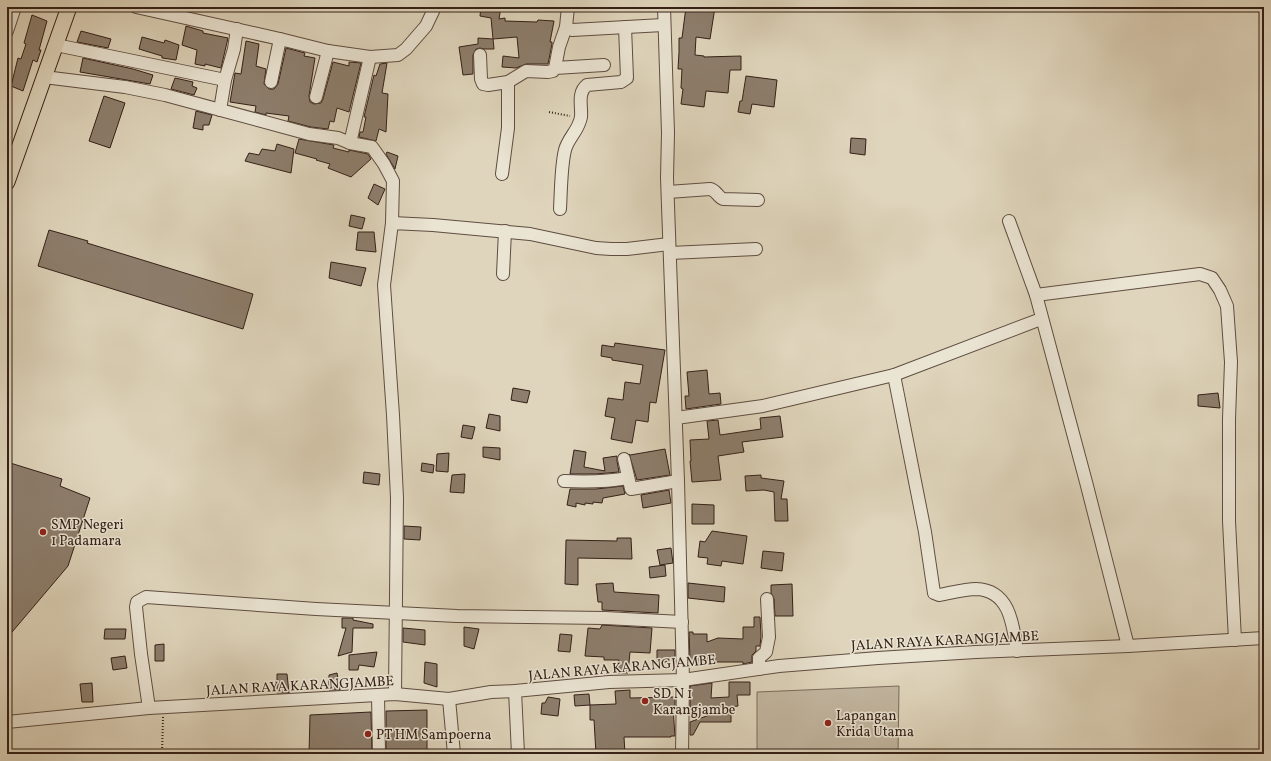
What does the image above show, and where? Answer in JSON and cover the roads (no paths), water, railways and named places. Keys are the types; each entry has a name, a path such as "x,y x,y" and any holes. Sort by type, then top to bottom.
{"main road":[{"path":"7,182 69,7"}],"street":[{"path":"7,31 15,7"},
{"path":"136,7 328,51 370,57 398,55 406,49 426,26 435,7"},
{"path":"480,55 481,79 483,84 488,85 508,82 526,71 554,71 559,47 566,27 568,7"},
{"path":"664,7 663,25 667,96 668,192 682,622 682,754"},
{"path":"566,27 572,30 663,25"},
{"path":"560,209 565,151 568,141 575,132 581,117 581,93 587,85 621,82 627,78 625,27"},
{"path":"220,110 225,80 234,49 237,29"},
{"path":"271,82 280,39"},
{"path":"56,45 225,80"},
{"path":"316,97 328,51"},
{"path":"350,143 370,57"},
{"path":"555,68 604,65"},
{"path":"44,77 125,87 164,95 309,134 338,138 350,143 372,147 384,164 393,182 392,223 384,285 397,498 395,694"},
{"path":"502,174 508,128 508,82"},
{"path":"668,192 710,189 715,191 723,199 758,200"},
{"path":"1009,221 1036,295 1041,319 1086,482 1128,646"},
{"path":"392,223 433,224 505,231 537,235 596,248 756,249"},
{"path":"502,274 505,231"},
{"path":"1036,295 1200,274 1212,278 1220,290 1228,306 1230,334 1231,362 1228,450 1229,521 1235,640"},
{"path":"676,418 763,406 894,375 1041,319"},
{"path":"894,375 924,524 934,593 939,595 977,589 990,592 1001,600 1009,610 1017,651"},
{"path":"624,459 631,490 678,481"},
{"path":"564,481 607,482 628,478"},
{"path":"149,708 136,607 137,602 146,597 261,606 457,616 605,618 682,622"},
{"path":"759,669 759,658 766,652 769,637 767,599"},
{"name":"JALAN RAYA KARANGJAMBE","path":"7,722 149,708 278,700 395,694 449,699 491,692 609,682 683,680 779,666 878,658 1264,638"},
{"path":"515,691 518,754"},
{"path":"378,695 379,754"},
{"path":"449,699 454,754"}],"place":[{"name":"SMP Negeri 1 Padamara","path":"43,532"},
{"name":"SD N 1 Karangjambe","path":"645,701"},
{"name":"Lapangan Krida Utama","path":"828,723"},
{"name":"PT HM Sampoerna","path":"368,734"}]}
